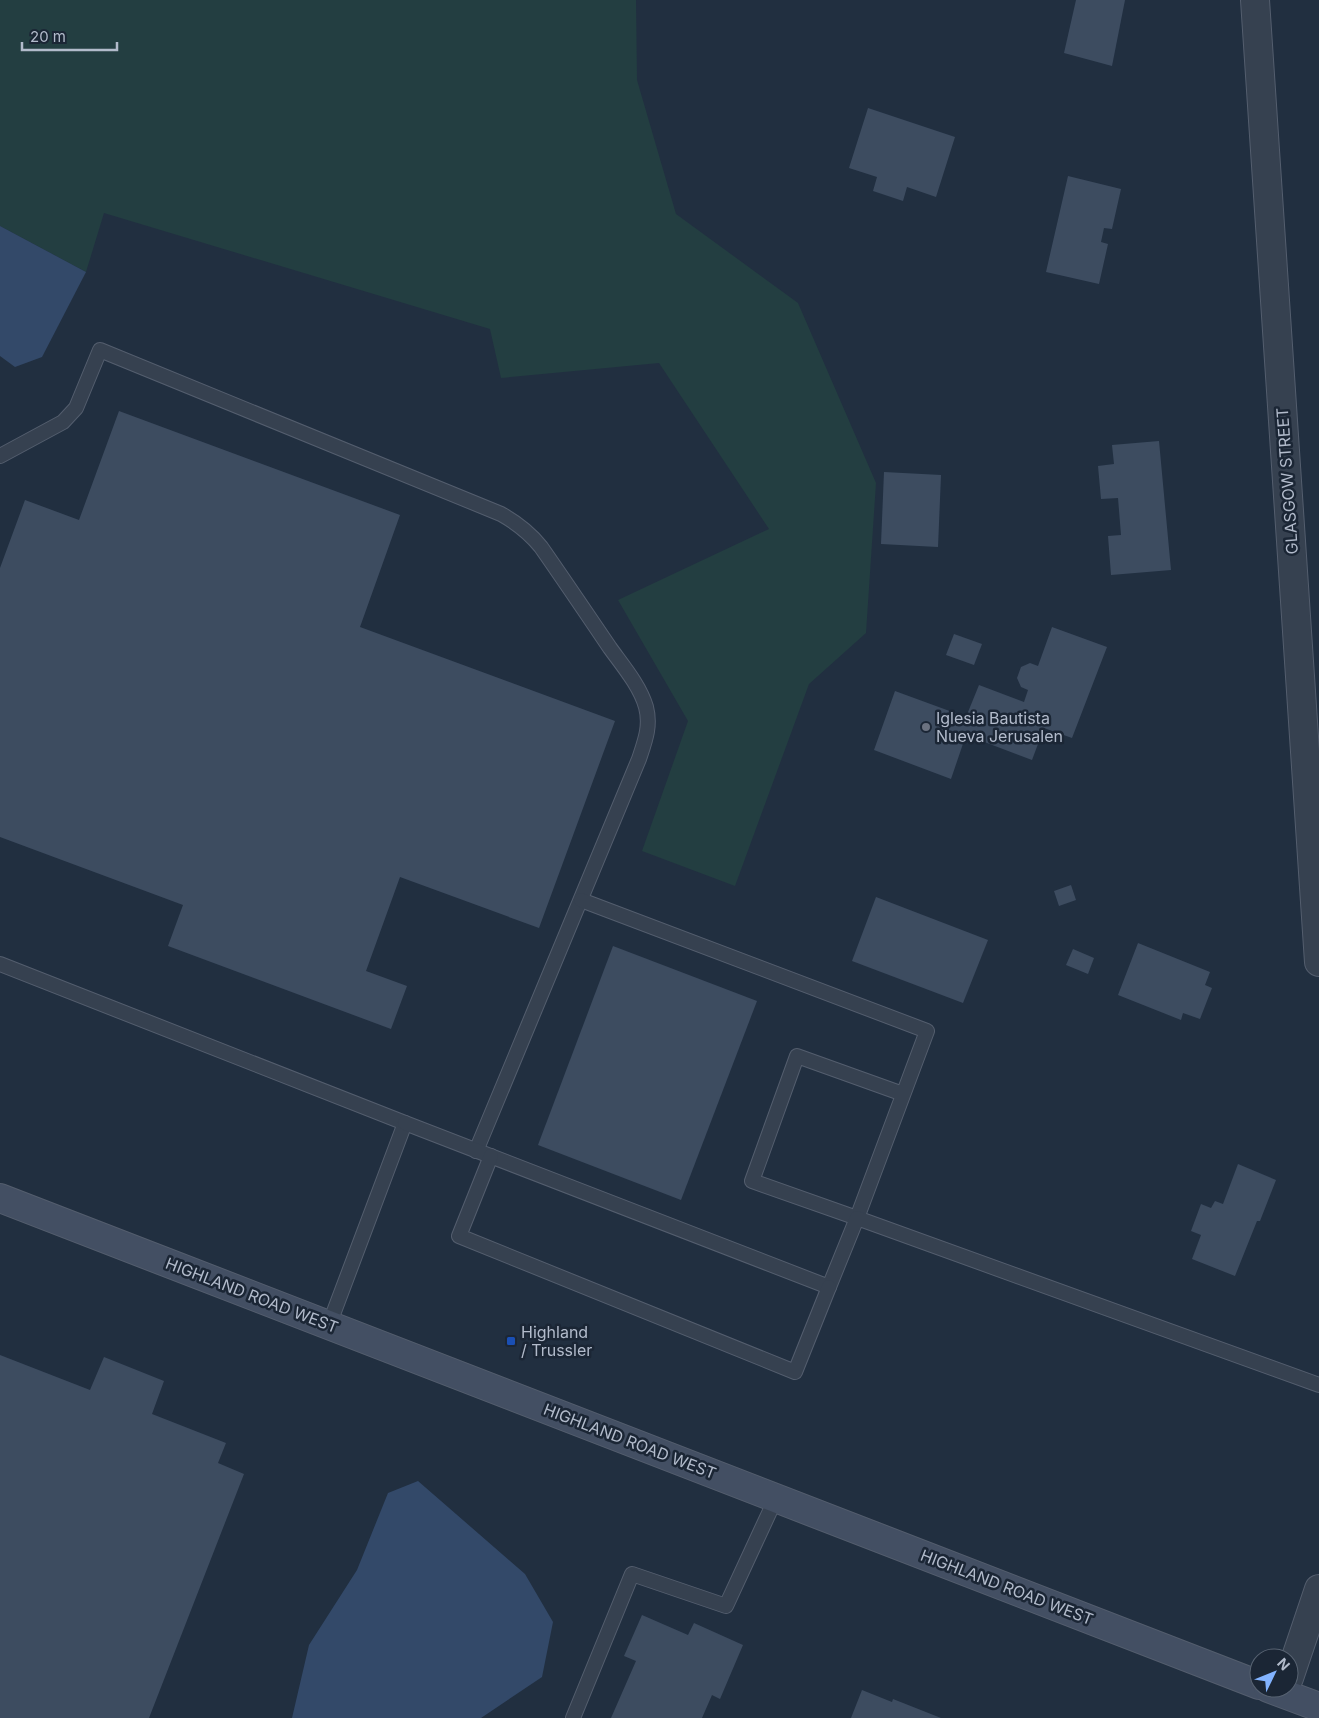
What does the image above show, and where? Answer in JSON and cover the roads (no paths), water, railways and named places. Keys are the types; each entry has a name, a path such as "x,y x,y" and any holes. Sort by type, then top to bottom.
{"main road":[{"name":"HIGHLAND ROAD WEST","path":"0,1198 776,1498 1249,1676"},
{"name":"HIGHLAND ROAD WEST","path":"1299,1697 1319,1707"}],"street":[{"name":"GLASGOW STREET","path":"1255,0 1319,962"},
{"path":"1294,1648 1319,1588"}],"lane":[{"path":"0,456 57,426 70,416 76,408 100,350 483,506 517,523 541,547 622,665 640,692 649,725 647,736 476,1151"},
{"path":"491,1156 458,1236 795,1372 927,1031 581,900"},
{"path":"0,964 829,1287"},
{"path":"903,1094 797,1056 752,1181 1319,1384"},
{"path":"329,1326 405,1123"},
{"path":"572,1718 632,1574 726,1606 776,1498"}],"water":[{"path":"0,226 86,272 42,357 15,367 0,356"},
{"path":"418,1481 525,1574 553,1622 542,1677 481,1718 292,1718 309,1645 357,1570 388,1493"}],"place":[{"name":"Iglesia Bautista Nueva Jerusalen","path":"926,727"},
{"name":"Highland / Trussler","path":"511,1341"}]}
